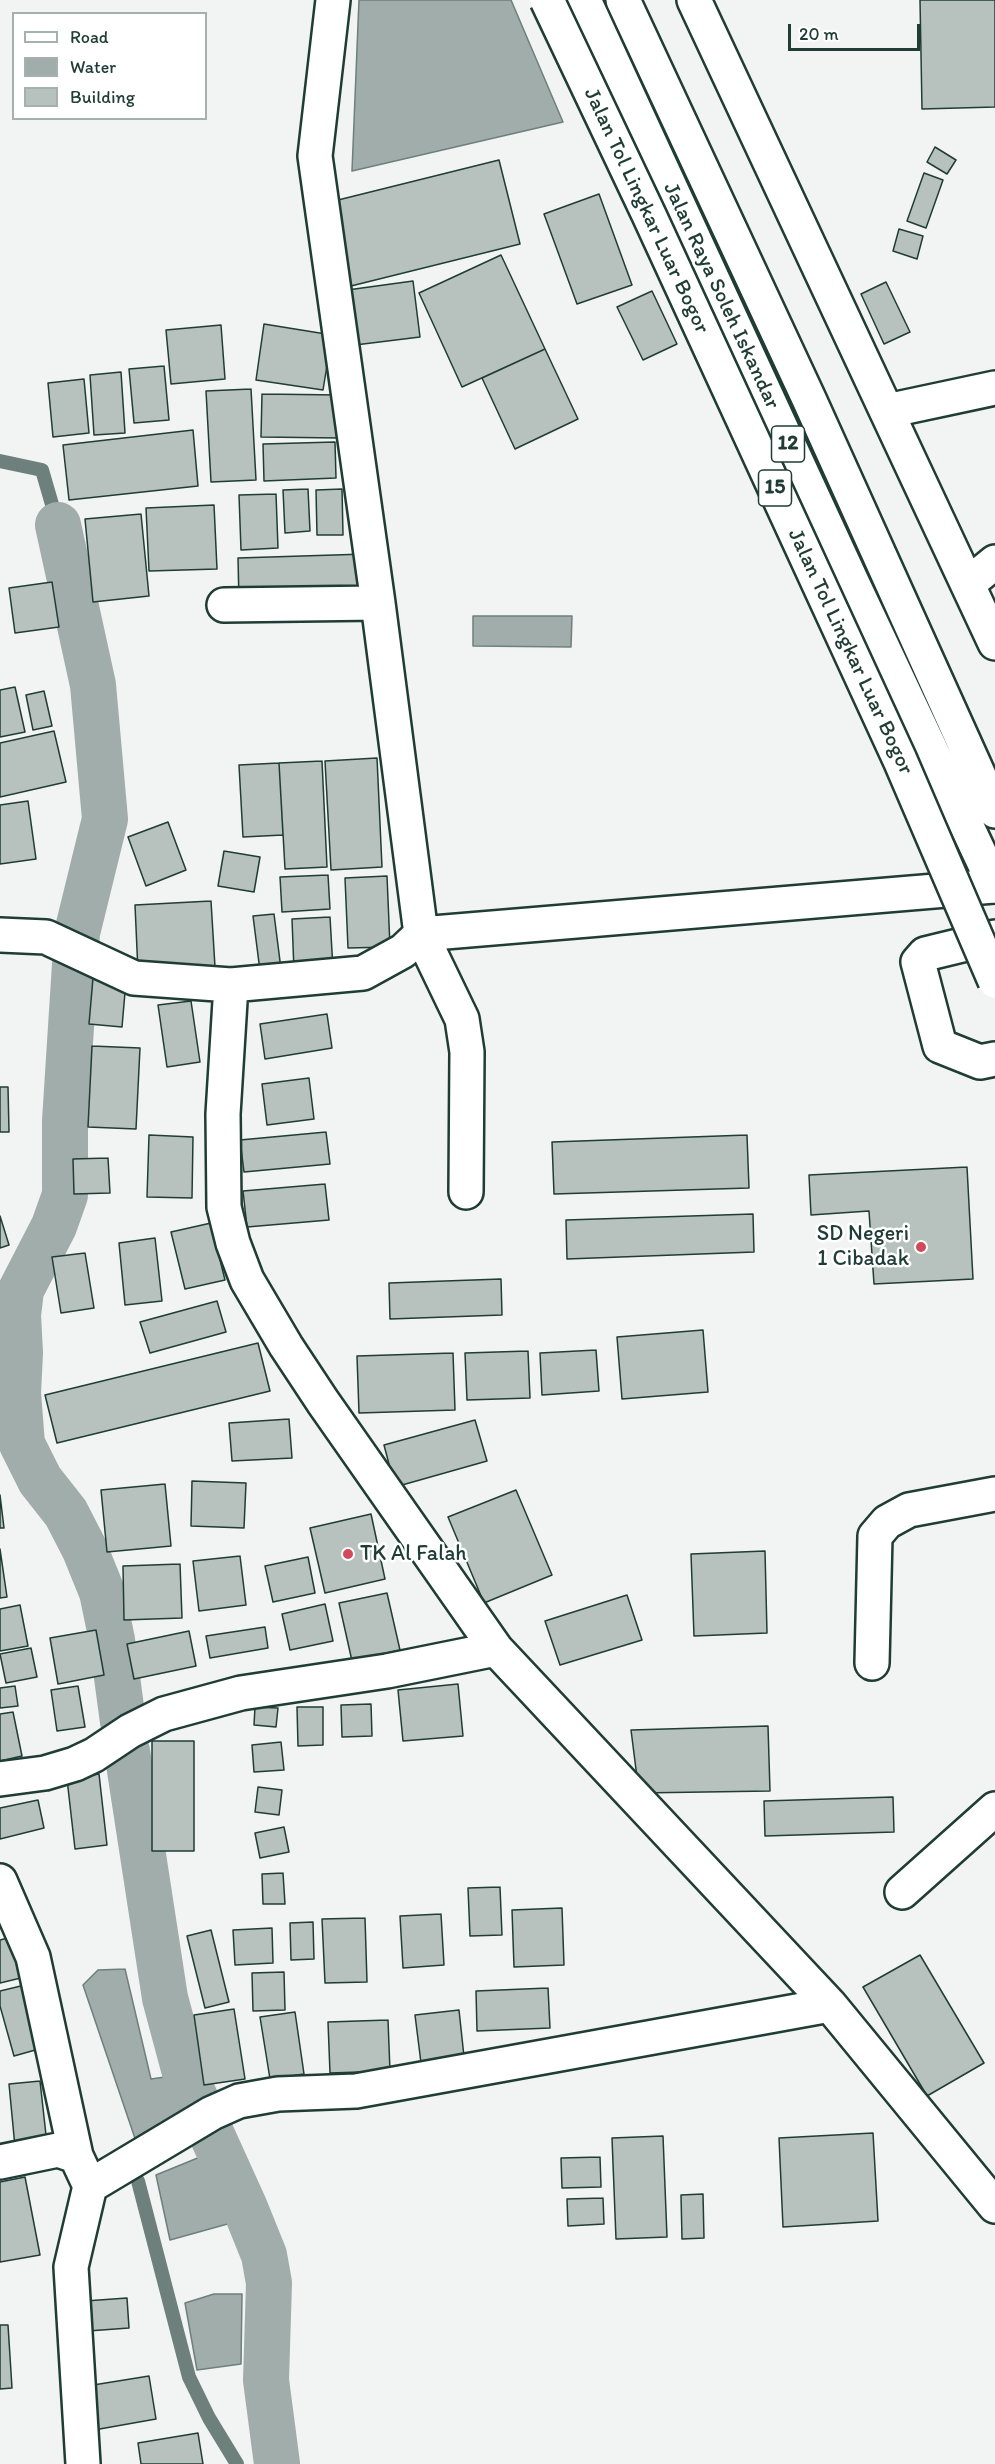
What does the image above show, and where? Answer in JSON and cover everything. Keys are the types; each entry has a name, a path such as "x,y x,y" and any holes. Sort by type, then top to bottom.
{"main road":[{"path":"333,0 315,156 378,603 421,934 462,1019 466,1052 466,1192"},
{"name":"Jalan Tol Lingkar Luar Bogor","path":"547,0 654,225 900,760 995,981"},
{"name":"Jalan Raya Soleh Iskandar","path":"584,0 995,886"},
{"path":"623,0 809,399 995,811"},
{"path":"694,0 995,643"},
{"path":"887,411 995,388"},
{"path":"968,584 995,562"},
{"path":"224,605 378,603"},
{"path":"0,935 46,938 134,978 231,985 363,973 403,951 421,934 995,886"},
{"path":"995,937 925,954 918,962 940,1046 980,1062 995,1059"},
{"path":"231,985 223,1114 224,1207 233,1243 247,1280 323,1402 496,1649 830,2005 995,2206"},
{"path":"872,1663 875,1536 887,1522 909,1510 995,1494"},
{"path":"0,1779 45,1773 75,1764 130,1731 164,1714 241,1693 387,1671 496,1649"},
{"path":"902,1892 995,1809"},
{"path":"0,1881 33,1957 76,2156 90,2186 71,2267 83,2464"},
{"path":"90,2186 212,2114 239,2102 278,2094 356,2091 830,2005"},
{"path":"0,2162 58,2150 76,2156"}],"water":[{"path":"359,0 511,0 563,122 352,171"},
{"path":"473,616 572,616 571,647 473,646"},
{"path":"125,1969 151,2079 172,2076 193,2135 142,2159 83,1985 98,1970"},
{"path":"205,2155 231,2223 170,2240 156,2175"},
{"path":"214,2294 242,2294 241,2364 197,2370 185,2303"}],"building":[{"path":"920,0 995,0 995,107 922,109"},
{"path":"935,147 956,160 947,174 927,162"},
{"path":"499,160 520,244 347,287 326,203"},
{"path":"924,173 943,180 926,228 907,221"},
{"path":"599,194 632,285 577,304 544,214"},
{"path":"899,229 923,236 917,259 893,251"},
{"path":"501,255 545,349 462,387 419,293"},
{"path":"413,281 420,337 347,346 340,291"},
{"path":"886,282 910,332 884,344 861,294"},
{"path":"652,291 677,344 643,360 617,307"},
{"path":"264,324 332,335 323,390 256,380"},
{"path":"221,325 225,379 171,384 166,330"},
{"path":"545,349 578,419 515,449 482,378"},
{"path":"164,366 169,420 134,423 129,369"},
{"path":"121,372 125,433 94,435 90,375"},
{"path":"84,379 89,433 53,437 48,383"},
{"path":"251,389 256,480 211,482 206,391"},
{"path":"262,394 340,395 340,438 261,437"},
{"path":"193,430 198,486 69,500 63,445"},
{"path":"335,442 336,478 264,481 263,444"},
{"path":"308,489 310,531 285,533 283,490"},
{"path":"342,489 343,535 317,535 316,490"},
{"path":"276,494 278,548 241,550 239,495"},
{"path":"214,505 217,569 149,571 146,508"},
{"path":"141,514 149,596 93,602 85,519"},
{"path":"366,554 367,598 239,602 238,558"},
{"path":"52,582 59,627 15,633 9,588"},
{"path":"15,687 25,732 0,737 0,690"},
{"path":"44,691 52,726 33,730 26,695"},
{"path":"54,731 66,782 0,797 0,743"},
{"path":"377,758 382,867 331,870 325,761"},
{"path":"322,761 327,867 285,869 279,763"},
{"path":"279,763 283,835 243,837 239,765"},
{"path":"28,801 36,859 0,864 0,805"},
{"path":"168,822 186,870 146,886 128,837"},
{"path":"224,851 260,857 254,892 218,886"},
{"path":"328,875 330,909 282,912 280,877"},
{"path":"387,876 390,947 348,948 345,878"},
{"path":"211,901 215,967 138,972 135,905"},
{"path":"274,914 281,969 260,971 253,916"},
{"path":"330,917 333,969 294,971 292,919"},
{"path":"93,978 126,981 122,1027 89,1024"},
{"path":"191,1001 200,1062 167,1067 158,1005"},
{"path":"327,1014 332,1048 265,1059 260,1024"},
{"path":"92,1046 140,1048 136,1129 88,1127"},
{"path":"309,1078 314,1119 267,1125 262,1084"},
{"path":"0,1087 8,1087 9,1132 0,1132"},
{"path":"326,1132 330,1164 244,1172 240,1140"},
{"path":"149,1135 193,1137 192,1198 147,1197"},
{"path":"747,1135 749,1188 554,1194 552,1142"},
{"path":"108,1158 110,1193 74,1194 73,1159"},
{"name":"SD Negeri 1 Cibadak","path":"967,1167 973,1279 874,1284 869,1211 811,1215 809,1175"},
{"path":"325,1184 329,1220 247,1227 243,1191"},
{"path":"753,1214 754,1252 567,1259 566,1220"},
{"path":"0,1216 9,1245 0,1248"},
{"path":"211,1223 225,1280 185,1289 171,1232"},
{"path":"155,1238 162,1301 125,1305 119,1243"},
{"path":"85,1253 94,1308 61,1313 52,1257"},
{"path":"501,1279 502,1315 390,1319 389,1283"},
{"path":"217,1301 226,1332 150,1353 140,1322"},
{"path":"703,1330 708,1392 622,1399 617,1337"},
{"path":"258,1343 270,1391 57,1443 45,1395"},
{"path":"596,1350 599,1391 542,1395 540,1353"},
{"path":"528,1351 530,1398 467,1400 465,1353"},
{"path":"453,1353 455,1410 359,1413 357,1356"},
{"path":"289,1419 292,1458 232,1461 229,1423"},
{"path":"475,1420 487,1461 395,1487 384,1445"},
{"path":"192,1481 246,1483 244,1528 191,1526"},
{"path":"165,1484 171,1546 107,1552 101,1490"},
{"path":"516,1490 552,1575 484,1603 448,1517"},
{"path":"0,1495 4,1528 0,1528"},
{"name":"TK Al Falah","path":"371,1514 385,1579 325,1593 310,1528"},
{"path":"0,1549 7,1597 0,1598"},
{"path":"765,1551 767,1633 694,1636 691,1554"},
{"path":"240,1556 246,1605 199,1611 193,1561"},
{"path":"308,1557 315,1593 273,1602 265,1566"},
{"path":"180,1564 182,1618 124,1620 123,1566"},
{"path":"387,1593 400,1650 352,1661 339,1603"},
{"path":"627,1595 642,1640 560,1665 545,1621"},
{"path":"325,1604 333,1641 290,1650 282,1614"},
{"path":"20,1605 28,1646 0,1651 0,1609"},
{"path":"265,1627 268,1648 210,1658 206,1636"},
{"path":"96,1630 104,1675 58,1684 50,1638"},
{"path":"189,1631 196,1666 134,1679 127,1644"},
{"path":"31,1648 37,1677 6,1683 0,1654"},
{"path":"458,1684 463,1736 403,1741 398,1690"},
{"path":"15,1686 18,1706 0,1708 0,1688"},
{"path":"78,1686 85,1727 57,1731 51,1690"},
{"path":"371,1704 372,1736 342,1737 341,1705"},
{"path":"255,1707 278,1708 276,1727 254,1725"},
{"path":"297,1707 323,1707 323,1745 298,1746"},
{"path":"13,1712 22,1756 0,1761 0,1714"},
{"path":"768,1726 770,1791 639,1793 631,1730"},
{"path":"152,1741 194,1741 194,1851 152,1851"},
{"path":"281,1742 284,1770 254,1772 252,1745"},
{"path":"99,1774 107,1845 75,1849 67,1779"},
{"path":"258,1787 282,1790 279,1815 255,1812"},
{"path":"893,1797 894,1832 765,1836 764,1801"},
{"path":"38,1800 44,1828 0,1839 0,1808"},
{"path":"284,1827 289,1852 260,1858 255,1833"},
{"path":"283,1873 285,1904 263,1904 262,1874"},
{"path":"500,1887 502,1935 470,1936 468,1888"},
{"path":"562,1908 564,1965 514,1967 512,1910"},
{"path":"441,1914 444,1965 403,1968 400,1916"},
{"path":"365,1918 367,1982 325,1983 322,1919"},
{"path":"313,1922 314,1959 291,1960 290,1923"},
{"path":"272,1928 273,1963 235,1965 233,1930"},
{"path":"211,1930 229,2002 205,2008 187,1936"},
{"path":"23,1934 33,1975 0,1983 0,1940"},
{"path":"920,1955 984,2063 927,2096 863,1987"},
{"path":"284,1972 285,2010 253,2011 252,1973"},
{"path":"29,1984 46,2047 14,2056 0,2006 0,1991"},
{"path":"548,1988 550,2028 477,2031 476,1991"},
{"path":"234,2009 245,2079 204,2085 194,2015"},
{"path":"459,2010 465,2066 422,2071 415,2015"},
{"path":"295,2012 304,2074 270,2079 260,2017"},
{"path":"388,2020 390,2071 330,2073 328,2022"},
{"path":"40,2081 47,2144 15,2147 9,2084"},
{"path":"873,2133 878,2221 783,2227 779,2138"},
{"path":"663,2136 667,2237 616,2239 612,2138"},
{"path":"600,2157 601,2187 562,2188 561,2158"},
{"path":"25,2177 40,2255 0,2262 0,2182"},
{"path":"703,2194 704,2238 682,2239 681,2195"},
{"path":"603,2198 604,2224 568,2226 567,2199"},
{"path":"127,2298 129,2328 88,2331 85,2301"},
{"path":"0,2325 8,2325 12,2388 0,2389"},
{"path":"149,2376 156,2419 94,2430 87,2386"},
{"path":"198,2433 203,2464 141,2464 138,2443"}],"waterway":[{"path":"0,461 42,470 58,525"},
{"path":"58,525 93,685 105,819 77,933 65,1121 65,1195 54,1226 21,1290 18,1315 20,1353 18,1393 22,1444 40,1480 66,1513 85,1550 102,1592 112,1640 123,1722"},
{"path":"127,1751 165,1998 187,2080 264,2255 269,2283 266,2380 277,2464"},
{"path":"138,2181 189,2377 209,2418 237,2464"}],"place":[{"name":"SD Negeri 1 Cibadak","path":"921,1247"},
{"name":"TK Al Falah","path":"348,1554"}]}
